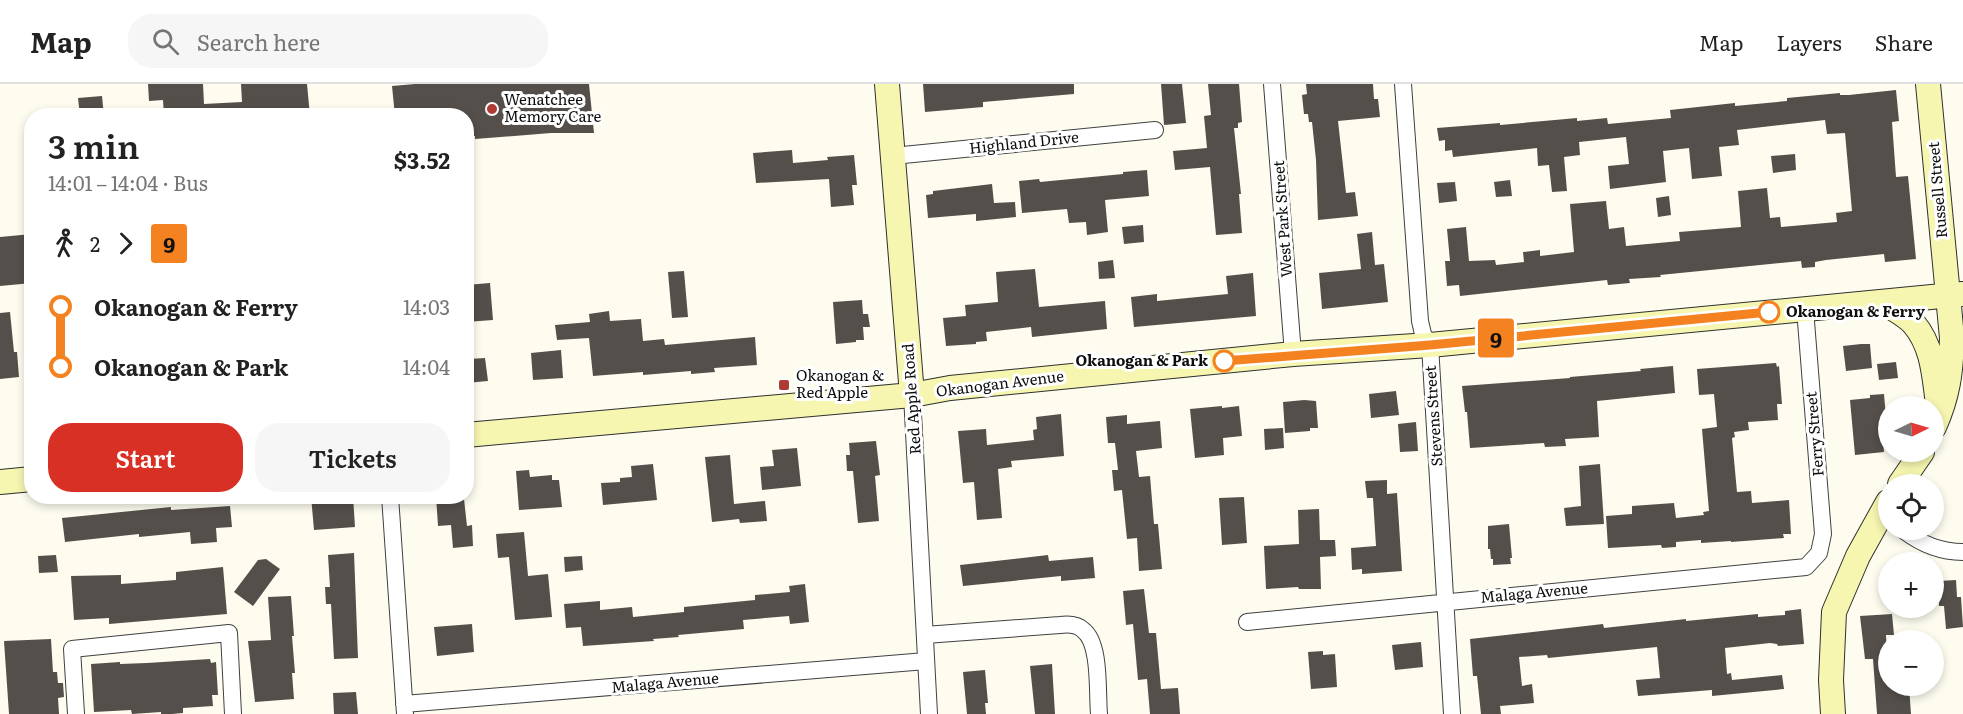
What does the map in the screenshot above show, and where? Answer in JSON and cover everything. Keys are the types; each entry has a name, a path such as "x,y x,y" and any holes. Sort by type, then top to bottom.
{"street":[{"name":"Red Apple Road","path":"887,84 912,395 929,714"},
{"name":"West Park Street","path":"1272,84 1293,354"},
{"name":"Stevens Street","path":"1408,84 1420,321 1423,334 1430,345 1452,714"},
{"name":"Russell Street","path":"1928,84 1955,295"},
{"name":"Highland Drive","path":"893,156 1155,130"},
{"name":"Okanogan Avenue","path":"474,434 912,395 950,388 1293,354 1430,345 1955,295"},
{"path":"1944,396 1950,377 1955,295"},
{"path":"1883,302 1913,322 1927,344 1933,363 1935,396"},
{"name":"Ferry Street","path":"1805,309 1823,534 1821,549 1817,557"},
{"path":"0,482 24,480"},
{"path":"391,504 404,709"},
{"path":"1833,714 1831,681 1834,612 1858,556 1878,524"},
{"path":"1920,540 1947,552 1963,552"},
{"name":"Malaga Avenue","path":"1246,622 1806,567 1817,557"},
{"path":"925,635 1071,624 1083,630 1093,643 1099,714"},
{"path":"76,714 72,649 229,633 233,714"},
{"name":"Malaga Avenue","path":"404,709 926,661"}],"building":[{"path":"148,84 203,84 204,104 242,102 241,84 307,84 309,108 164,108 163,100 149,101"},
{"name":"Wenatchee Memory Care","path":"589,84 594,133 551,133 475,139 474,108 394,108 392,86"},
{"path":"923,84 1074,84 1074,94 983,102 983,107 925,112"},
{"path":"1161,84 1182,84 1186,123 1164,125"},
{"path":"1208,84 1239,84 1242,122 1238,123 1238,128 1234,128 1241,194 1239,194 1242,233 1216,235 1210,167 1175,170 1173,151 1207,148 1204,116 1211,115"},
{"path":"1306,84 1373,84 1374,99 1378,99 1380,117 1338,121 1346,193 1355,192 1358,216 1318,220 1312,122 1309,122 1308,114 1304,114 1302,95 1307,94"},
{"path":"1896,90 1899,121 1892,122 1896,177 1908,176 1916,259 1885,262 1884,254 1815,262 1815,267 1802,268 1801,261 1629,279 1630,283 1608,285 1607,280 1460,296 1459,285 1447,286 1445,261 1450,261 1447,229 1466,227 1469,261 1495,260 1496,265 1524,262 1523,252 1540,250 1540,256 1574,252 1570,204 1606,201 1609,229 1624,227 1626,246 1680,241 1679,232 1741,227 1738,191 1767,188 1770,218 1780,217 1781,227 1837,222 1836,213 1852,211 1845,133 1827,134 1825,120 1737,130 1739,145 1719,147 1722,176 1692,179 1689,148 1663,151 1666,182 1610,189 1608,166 1629,164 1626,137 1579,142 1580,155 1564,157 1567,191 1552,192 1549,165 1538,166 1537,148 1453,157 1452,150 1445,151 1445,140 1439,141 1437,128 1577,118 1577,121 1607,118 1608,124 1671,118 1670,110 1735,103 1735,106 1787,101 1787,98 1840,93 1840,95 1849,95"},
{"path":"102,96 103,108 79,108 78,98"},
{"path":"792,150 793,163 854,155 857,185 852,185 854,205 831,207 829,179 756,183 753,153"},
{"path":"1795,154 1796,170 1773,173 1771,156"},
{"path":"1147,170 1149,196 1105,200 1108,232 1087,235 1086,222 1069,223 1067,209 1022,213 1019,181 1039,179 1040,182"},
{"path":"1510,180 1512,196 1496,197 1494,182"},
{"path":"1455,182 1457,201 1439,203 1437,183"},
{"path":"992,184 994,203 1015,202 1016,217 976,221 976,214 928,218 926,195 933,194 933,191"},
{"path":"1669,196 1671,215 1658,217 1656,198"},
{"path":"1143,225 1144,242 1124,244 1122,227"},
{"path":"1372,232 1375,265 1384,264 1388,302 1322,309 1319,273 1361,269 1357,234"},
{"path":"24,235 24,284 0,286 0,237"},
{"path":"1113,260 1115,278 1099,279 1098,262"},
{"path":"1035,269 1039,307 1105,301 1107,329 1032,337 1031,327 986,332 987,341 946,346 943,318 966,316 965,305 998,302 996,272"},
{"path":"684,271 688,317 672,318 668,272"},
{"path":"1253,273 1256,316 1134,327 1131,297 1157,294 1157,301 1228,294 1226,276"},
{"path":"490,283 493,320 474,321 474,284"},
{"path":"862,300 863,314 868,314 870,327 863,327 864,340 836,344 833,302"},
{"path":"609,311 610,321 641,319 643,341 664,339 665,345 755,337 757,365 714,368 715,372 691,374 691,371 593,376 589,338 557,340 555,325 590,322 589,314"},
{"path":"10,312 19,377 0,379 0,313"},
{"path":"1870,344 1872,368 1846,371 1843,346"},
{"path":"561,350 563,378 533,380 531,353"},
{"path":"485,358 488,381 474,382 474,359"},
{"path":"1896,362 1898,378 1879,380 1877,364"},
{"path":"1776,363 1777,367 1779,366 1782,404 1777,404 1778,420 1748,422 1749,430 1734,432 1735,437 1732,438 1737,492 1751,491 1752,503 1789,500 1791,534 1783,534 1784,538 1731,542 1701,543 1701,540 1676,542 1676,547 1662,548 1661,545 1608,548 1606,516 1632,514 1632,506 1674,503 1676,518 1704,515 1703,512 1709,511 1702,429 1717,427 1714,394 1699,395 1697,369"},
{"path":"1673,366 1675,393 1597,401 1599,437 1565,439 1566,446 1545,447 1544,443 1470,448 1462,386 1570,378"},
{"path":"1396,391 1399,415 1371,418 1369,394"},
{"path":"1884,394 1884,396 1878,396 1878,453 1855,455 1850,400 1870,398 1870,395"},
{"path":"1316,401 1318,428 1285,433 1283,402"},
{"path":"1222,406 1222,408 1239,406 1242,436 1223,438 1224,455 1195,458 1190,409"},
{"path":"1061,414 1064,456 1011,461 1012,467 998,469 1002,518 977,520 974,482 963,483 958,431 986,429 987,445 1034,440 1033,430 1037,429 1036,417"},
{"path":"1127,415 1127,424 1160,421 1162,448 1136,451 1139,477 1150,476 1154,524 1158,524 1162,569 1139,571 1137,538 1127,539 1122,490 1114,491 1112,470 1118,470 1115,443 1108,443 1106,417"},
{"path":"1416,422 1418,451 1400,452 1398,424"},
{"path":"1283,428 1284,448 1265,450 1264,429"},
{"path":"876,441 880,475 875,476 879,521 858,523 853,471 847,471 846,455 850,455 849,443"},
{"path":"797,448 801,486 762,490 760,467 774,466 772,450"},
{"path":"730,455 734,504 765,501 767,521 740,523 739,519 712,522 705,457"},
{"path":"653,464 657,500 603,505 601,483 620,482 620,478 632,477 631,466"},
{"path":"1600,464 1604,524 1566,526 1564,508 1581,506 1579,466"},
{"path":"529,470 530,477 552,475 552,480 559,480 562,507 519,510 516,471"},
{"path":"1387,480 1387,494 1397,493 1402,571 1362,574 1362,569 1352,570 1351,548 1376,546 1373,498 1367,498 1365,481"},
{"path":"1244,497 1247,543 1222,545 1219,498"},
{"path":"312,504 354,504 355,527 314,530"},
{"path":"437,504 465,504 467,526 472,525 473,546 453,548 451,525 438,526"},
{"path":"230,506 232,527 216,528 217,542 191,544 190,532 139,537 139,534 65,542 62,518 171,507 171,510"},
{"path":"1319,509 1320,540 1335,540 1336,556 1320,557 1321,589 1299,589 1298,587 1266,589 1264,546 1299,544 1298,510"},
{"path":"1509,524 1511,564 1493,565 1490,549 1488,549 1488,526"},
{"path":"524,532 528,576 548,574 552,617 515,620 509,557 498,558 496,534"},
{"path":"354,553 358,658 334,659 331,604 326,604 325,587 330,587 328,555"},
{"path":"56,555 58,572 39,573 38,556"},
{"path":"1048,555 1049,561 1093,557 1095,578 1061,581 1061,576 963,586 960,565"},
{"path":"582,556 583,570 565,572 564,557"},
{"path":"266,559 280,569 253,606 234,592 258,560"},
{"path":"223,567 227,614 109,624 109,618 74,620 71,576 121,575 121,584 176,580 176,572"},
{"path":"1956,580 1957,597 1961,597 1963,627 1946,629 1944,581"},
{"path":"805,584 809,622 790,624 789,616 743,620 744,629 678,635 679,637 653,639 654,641 583,646 581,627 566,628 564,604 600,601 600,610 632,607 633,617 684,612 684,607 755,600 755,595 790,592 789,586"},
{"path":"1144,589 1149,633 1156,633 1161,689 1178,688 1180,714 1150,714 1147,679 1138,680 1133,624 1126,625 1123,591"},
{"path":"291,596 294,636 292,636 295,673 292,673 294,699 255,702 248,641 271,640 268,597"},
{"path":"1801,609 1804,644 1778,646 1770,643 1725,648 1727,674 1731,673 1732,680 1782,675 1784,689 1712,696 1712,690 1638,696 1636,680 1660,678 1657,647 1548,658 1547,655 1519,657 1522,686 1532,684 1534,703 1500,706 1501,714 1481,714 1477,676 1473,676 1470,639 1603,624 1604,628 1686,619 1686,621 1758,614 1758,617 1785,615 1785,611"},
{"path":"1878,615 1878,618 1892,618 1894,630 1878,630 1878,696 1910,696 1911,714 1877,714 1873,659 1865,659 1860,616"},
{"path":"472,624 474,652 437,656 434,627"},
{"path":"51,639 53,672 57,672 58,683 63,683 64,697 58,698 59,714 9,714 4,641"},
{"path":"1421,642 1423,667 1395,670 1392,645"},
{"path":"1323,651 1323,655 1335,654 1337,687 1311,689 1308,652"},
{"path":"210,659 211,663 216,662 218,695 212,695 213,706 183,708 183,713 172,714 161,714 161,712 132,714 131,710 94,712 91,664"},
{"path":"1052,664 1055,714 1035,714 1030,666"},
{"path":"985,670 988,703 985,703 986,714 967,714 963,672"},
{"path":"356,692 358,714 334,714 333,693"}],"bus line":[{"name":"9","path":"1224,361 1430,345 1769,312"}],"place":[{"name":"Wenatchee Memory Care","path":"492,109"},
{"name":"Okanogan & Ferry","path":"1769,312"},
{"name":"Okanogan & Park","path":"1224,361"},
{"name":"Okanogan & Red Apple","path":"784,385"}]}
